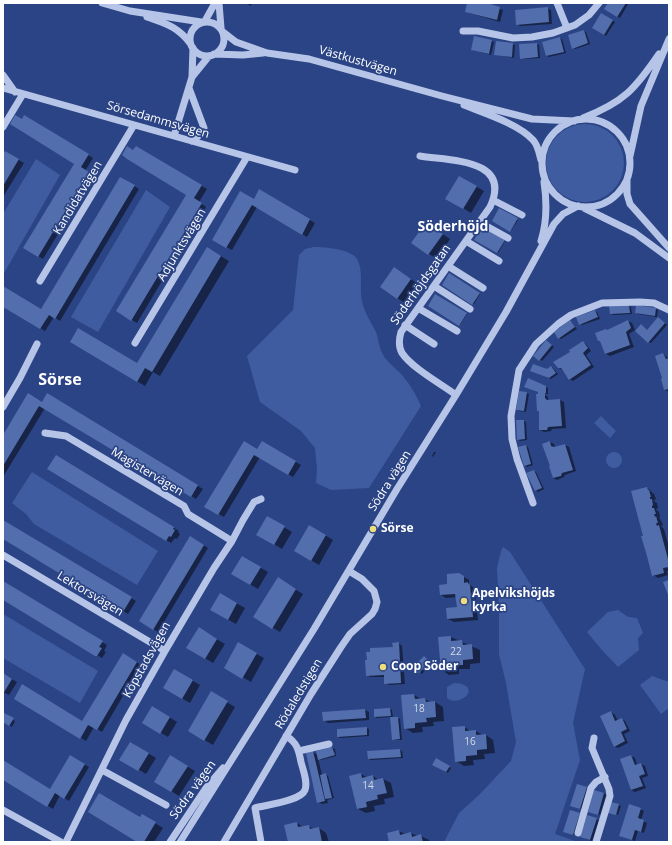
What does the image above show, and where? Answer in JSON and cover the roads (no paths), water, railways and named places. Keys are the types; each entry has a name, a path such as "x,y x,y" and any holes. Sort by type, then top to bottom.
{"street":[{"path":"102,3 130,10 203,22 214,22 222,30"},
{"path":"174,136 192,77 192,46 190,38 192,31 196,26 203,22 215,3"},
{"path":"192,77 212,55 222,47 224,42 219,3"},
{"path":"557,3 567,28"},
{"path":"463,31 478,31 514,38 532,37 552,33 575,25 589,15 599,3"},
{"path":"130,10 175,27 197,53 203,56 212,55"},
{"name":"Västkustvägen","path":"222,30 236,42 267,53 309,59 442,96 532,118 576,121 610,106 630,92 645,74 669,39"},
{"name":"Västkustvägen","path":"629,160 641,106 669,39"},
{"name":"Västkustvägen","path":"212,55 267,53"},
{"path":"3,75 15,92"},
{"name":"Sörsedammsvägen","path":"3,88 294,170"},
{"path":"189,88 204,128 200,136 192,141"},
{"path":"3,128 23,94"},
{"name":"Västkustvägen","path":"442,96 525,132 537,146 542,164"},
{"path":"669,248 630,204 627,194 629,160 624,142 611,128 593,120 576,121 559,128 551,137 543,153 542,164 543,175 548,185 556,195 567,203 580,207 635,233 669,258"},
{"name":"Kandidatvägen","path":"40,281 134,126"},
{"path":"420,156 468,162 484,168 493,179 495,193 493,200 522,215"},
{"name":"Adjunktsvägen","path":"135,343 247,157"},
{"name":"Södra vägen","path":"535,260 546,220 546,198 543,175"},
{"path":"580,207 600,205 608,201 621,189 627,178"},
{"name":"Söderhöjdsgatan","path":"456,395 415,366 401,352 398,341 405,325 490,207 493,200"},
{"name":"Södra vägen","path":"180,842 294,662 397,489 456,395 558,218 567,211 580,207"},
{"path":"479,222 508,238"},
{"path":"466,241 499,261"},
{"path":"448,266 483,288"},
{"path":"434,286 470,309"},
{"path":"533,503 516,460 512,439 511,416 519,370 536,344 558,324 571,315 602,303 654,303 669,310"},
{"path":"418,308 457,331"},
{"path":"405,325 434,344"},
{"path":"3,407 38,344"},
{"name":"Magistervägen","path":"45,433 66,436 184,506 188,514 232,541"},
{"name":"Köpstadsvägen","path":"66,842 126,720 165,651 254,502 261,499"},
{"name":"Lektorsvägen","path":"3,555 165,651"},
{"name":"Rödaledstigen","path":"224,842 310,694 350,634 372,614 375,609 377,602 374,591 362,579 349,571"},
{"path":"255,808 295,798 302,794 305,789 305,781 299,751 295,742 286,736"},
{"path":"594,738 592,748 609,789 610,796 596,842"},
{"path":"299,751 329,744"},
{"name":"Södra vägen","path":"170,842 206,788 236,752"},
{"path":"102,770 166,805"},
{"path":"578,833 591,788 596,782 604,777"},
{"path":"247,801 255,808 262,842"},
{"path":"3,810 61,842"}],"place":[{"name":"Sörse","path":"373,529"},
{"name":"Apelvikshöjds kyrka","path":"464,601"},
{"name":"Coop Söder","path":"383,667"}],"district":[{"name":"Söderhöjd","path":"453,227"},
{"name":"Sörse","path":"60,380"}]}
